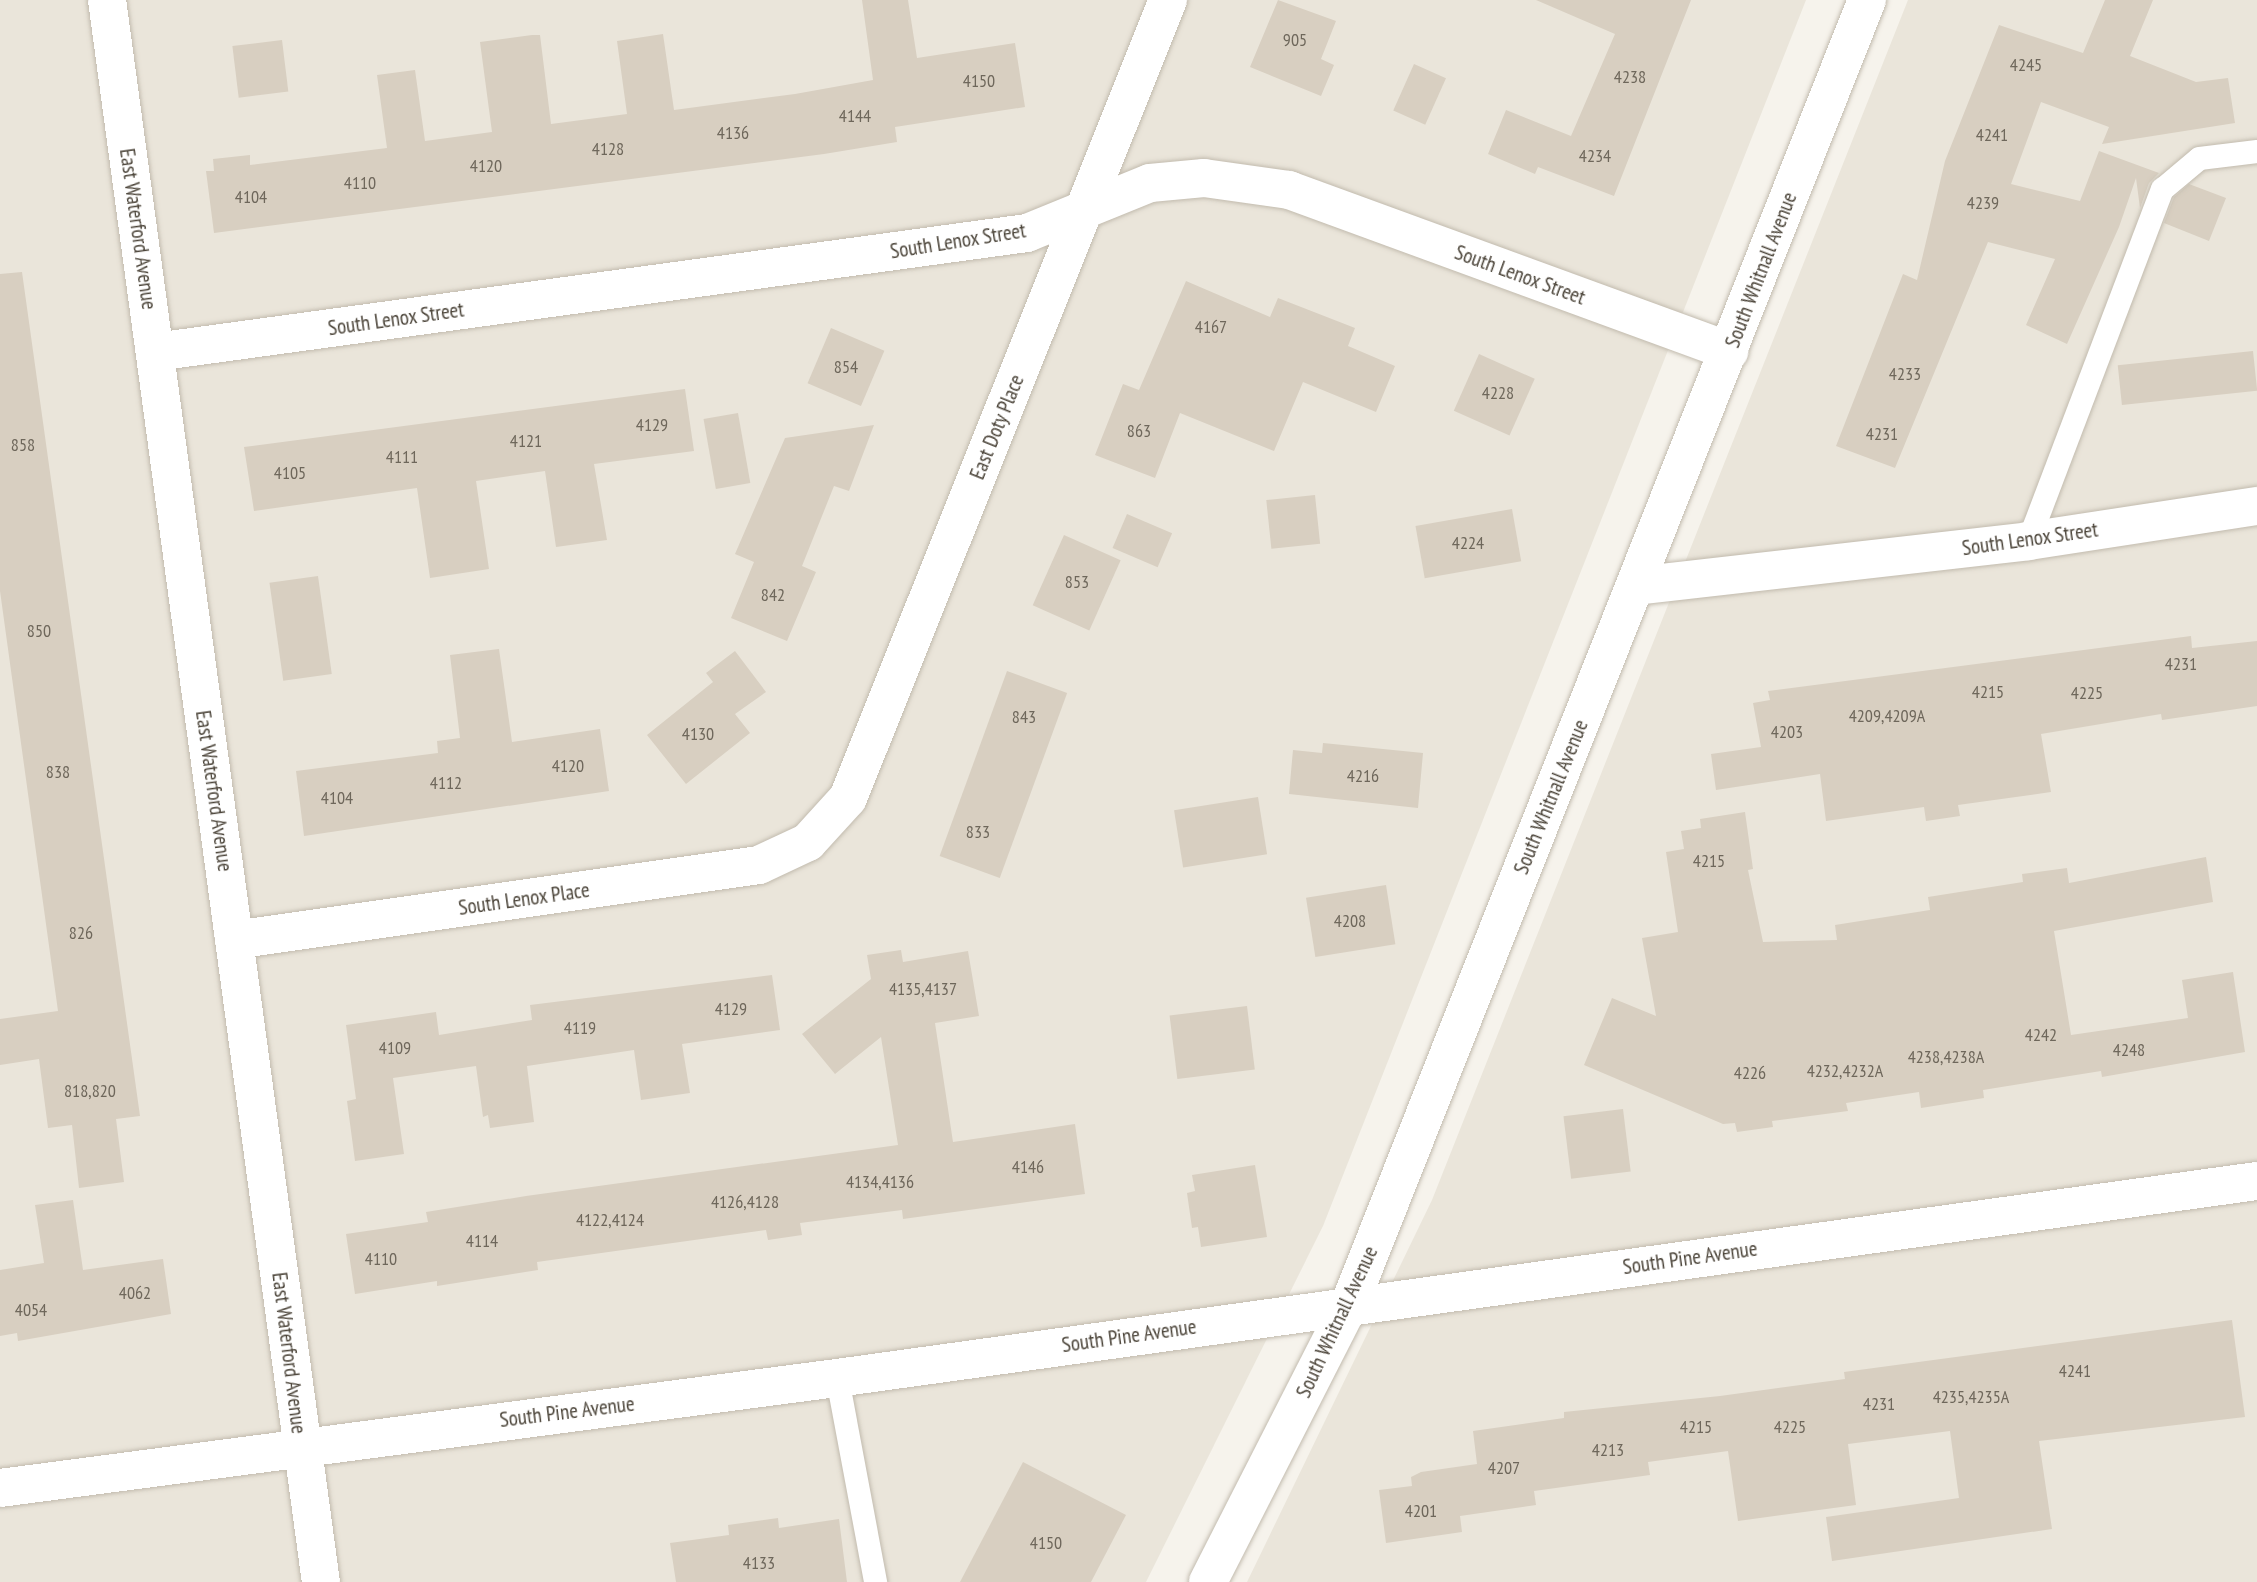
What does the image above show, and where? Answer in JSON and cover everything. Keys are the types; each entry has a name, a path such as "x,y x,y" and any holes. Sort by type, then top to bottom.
{"street":[{"name":"East Waterford Avenue","path":"107,0 321,1582"},
{"name":"East Doty Place","path":"808,842 848,799 1168,0"},
{"name":"South Whitnall Avenue","path":"1208,1582 1350,1303 1867,0"},
{"name":"South Lenox Street","path":"155,352 1027,233 1150,183 1204,178 1289,190 1729,351"},
{"name":"South Lenox Street","path":"1635,586 2028,541 2257,506"},
{"name":"South Lenox Place","path":"234,940 759,865 808,842"},
{"name":"South Pine Avenue","path":"0,1488 837,1378 1350,1303 2257,1181"}],"lane":[{"path":"2028,541 2162,189 2199,158 2257,151"},
{"path":"837,1378 875,1582"}],"shaded area":[{"path":"0,0 1806,0 1323,1226 1146,1582 0,1582"},
{"path":"1908,0 2257,0 2257,1582 1247,1582 1432,1200"}],"building":[{"path":"862,0 908,0 917,58 1015,43 1025,107 895,127 897,142 824,154 214,233 206,171 214,171 213,159 250,155 250,165 387,148 377,75 415,70 425,141 492,132 480,42 532,35 540,35 551,124 627,114 617,41 663,34 674,110 795,94 873,80"},
{"path":"1278,0 1336,21 1321,59 1334,65 1321,96 1250,67"},
{"path":"1536,0 1691,0 1614,196 1538,167 1535,174 1488,154 1506,110 1571,136 1615,34"},
{"path":"2105,0 2153,0 2130,56 2196,82 2228,78 2235,123 2102,144 2109,127 2041,102 2011,184 2080,201 2099,151 2159,173 2149,183 2140,208 2136,178 2119,227 2067,344 2026,325 2055,259 1988,242 1895,468 1836,446 1903,274 1917,280 1945,161 1999,25 2083,53"},
{"path":"282,40 288,92 239,98 232,46"},
{"path":"1414,64 1446,78 1425,125 1393,111"},
{"path":"2189,184 2226,198 2209,241 2164,223 2174,197"},
{"path":"22,272 140,1116 116,1119 124,1182 79,1188 72,1125 48,1128 39,1059 0,1065 0,1019 58,1011 0,591 0,274"},
{"path":"1186,281 1270,317 1278,298 1355,328 1348,346 1395,366 1376,412 1303,382 1274,451 1180,413 1155,478 1095,455 1123,384 1139,390"},
{"path":"831,328 884,351 861,406 808,383"},
{"path":"2253,351 2257,391 2122,405 2118,365"},
{"path":"1479,354 1535,379 1510,435 1454,411"},
{"path":"685,389 694,451 594,464 607,540 556,547 545,471 476,481 489,569 430,578 417,488 254,511 244,447"},
{"path":"738,413 750,483 716,489 704,419"},
{"path":"874,425 849,491 834,486 802,566 816,572 787,641 731,618 754,562 735,554 785,438"},
{"path":"1315,495 1320,544 1271,549 1266,500"},
{"path":"1512,509 1521,561 1425,578 1415,526"},
{"path":"1127,514 1172,533 1158,567 1113,548"},
{"path":"1064,535 1121,560 1089,631 1033,605"},
{"path":"318,576 332,674 283,681 269,583"},
{"path":"2191,636 2192,648 2257,641 2257,706 2162,720 2161,714 2041,734 2051,792 1958,805 1960,816 1926,821 1924,807 1826,821 1820,774 1716,790 1711,754 1761,747 1753,703 1770,700 1768,691"},
{"path":"499,649 512,742 600,729 609,791 304,836 296,771 438,753 437,741 460,738 450,655"},
{"path":"735,651 766,692 735,714 750,733 686,784 647,735 713,682 706,673"},
{"path":"1007,671 1067,693 1000,878 940,856"},
{"path":"1323,743 1423,753 1418,808 1289,794 1293,750 1322,753"},
{"path":"1258,797 1267,854 1183,868 1174,810"},
{"path":"1745,812 1753,869 1748,870 1763,942 1837,940 1835,925 1930,910 1928,897 2023,882 2022,874 2067,868 2069,883 2206,857 2213,902 2054,931 2071,1035 2188,1018 2182,980 2233,972 2245,1052 2102,1077 2101,1071 1983,1090 1984,1098 1921,1108 1919,1092 1846,1103 1848,1111 1772,1121 1773,1127 1737,1132 1735,1123 1723,1124 1584,1065 1612,998 1656,1016 1642,938 1678,932 1666,852 1684,849 1681,831 1701,828 1700,819"},
{"path":"1386,885 1395,944 1315,957 1306,898"},
{"path":"901,950 903,962 968,951 979,1016 935,1023 953,1142 1075,1124 1085,1194 903,1219 902,1210 800,1223 802,1235 768,1240 766,1230 537,1262 538,1270 437,1286 437,1281 355,1294 346,1234 428,1222 426,1212 898,1145 881,1037 835,1074 802,1034 871,979 867,955"},
{"path":"772,975 780,1030 682,1044 690,1093 641,1100 634,1050 527,1066 534,1122 490,1128 488,1115 483,1117 476,1066 393,1078 404,1154 355,1161 347,1101 356,1099 346,1025 436,1012 439,1035 532,1020 530,1005"},
{"path":"1247,1006 1255,1070 1177,1079 1170,1016"},
{"path":"1623,1109 1631,1172 1571,1179 1563,1116"},
{"path":"1255,1165 1267,1237 1201,1247 1198,1227 1192,1228 1187,1193 1195,1191 1192,1175"},
{"path":"73,1200 83,1270 163,1259 171,1314 18,1341 17,1333 0,1336 0,1270 44,1263 35,1205"},
{"path":"2232,1320 2245,1417 2039,1441 2052,1529 1832,1561 1826,1517 1959,1498 1950,1431 1848,1444 1856,1505 1738,1521 1728,1451 1648,1462 1650,1475 1534,1491 1536,1505 1460,1516 1462,1532 1386,1543 1379,1490 1412,1486 1411,1477 1421,1472 1477,1464 1473,1431 1564,1418 1564,1412 1720,1396 1845,1379 1844,1372"},
{"path":"1023,1462 1126,1515 1091,1582 960,1582"},
{"path":"778,1518 779,1528 839,1519 847,1582 676,1582 670,1543 729,1535 728,1525"}]}
